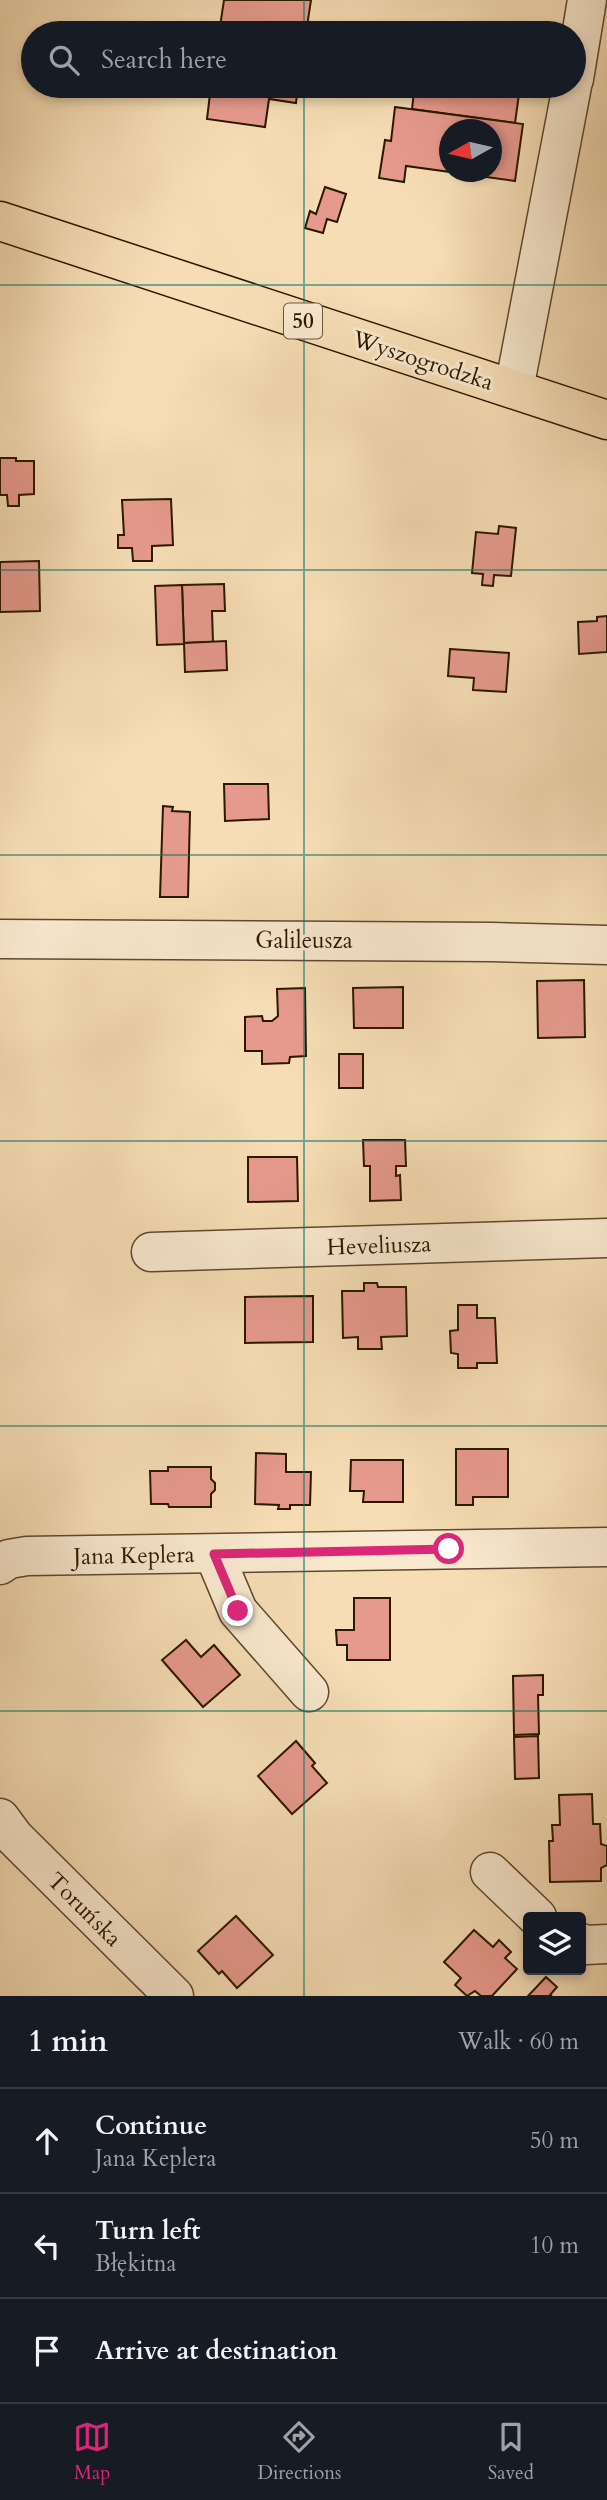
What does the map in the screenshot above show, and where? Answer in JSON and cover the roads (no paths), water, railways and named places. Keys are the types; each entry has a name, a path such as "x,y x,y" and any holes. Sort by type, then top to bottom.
{"main road":[{"name":"Wyszogrodzka","path":"0,222 607,421"}],"street":[{"path":"584,21 587,0"},
{"path":"514,390 570,98"},
{"name":"Galileusza","path":"0,939 607,945"},
{"name":"Heveliusza","path":"150,1252 607,1238"},
{"name":"Jana Keplera","path":"0,1565 9,1559 27,1556 607,1547"},
{"path":"214,1554 238,1611 309,1692"},
{"name":"Toruńska","path":"0,1818 14,1837 174,1996"},
{"path":"490,1872 532,1912"},
{"path":"586,1945 607,1944"}]}
